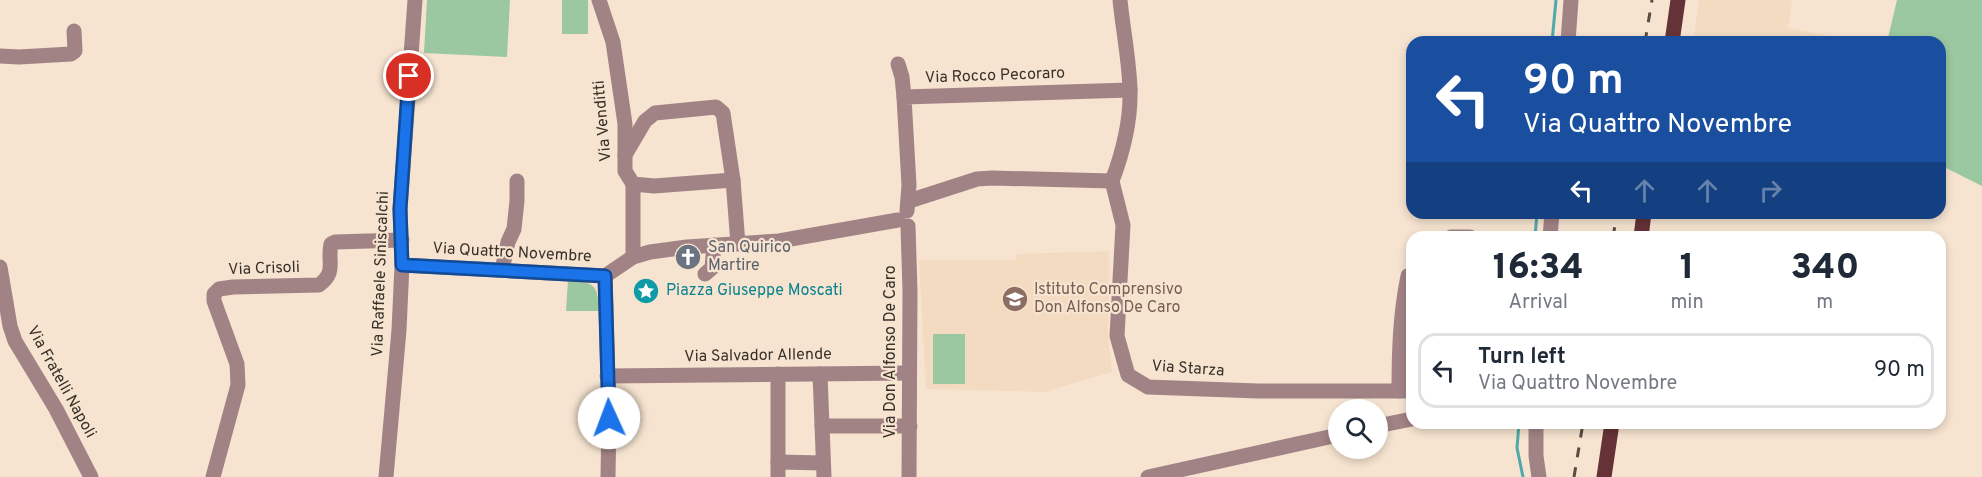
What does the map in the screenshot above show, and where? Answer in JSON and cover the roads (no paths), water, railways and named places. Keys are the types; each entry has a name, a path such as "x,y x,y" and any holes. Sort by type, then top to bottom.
{"main road":[{"path":"1672,36 1678,0"},
{"path":"1604,477 1611,429"}],"street":[{"name":"Via Raffaele Siniscalchi","path":"386,477 399,330 402,265 400,209 414,0"},
{"name":"Via Venditti","path":"599,0 613,42 625,124 626,171 633,184 633,257"},
{"path":"906,215 977,179 1112,181 1120,160 1128,121 1130,90 1120,0"},
{"path":"1568,36 1571,0"},
{"path":"0,56 70,54 75,51 74,31"},
{"path":"898,64 904,96"},
{"name":"Via Rocco Pecoraro","path":"906,215 904,96 1130,90"},
{"path":"627,148 645,121 655,114 716,107 723,113 733,180 738,244"},
{"path":"633,184 654,186 733,180"},
{"path":"502,270 508,242 514,229 517,181"},
{"name":"Via Starza","path":"1112,181 1123,225 1117,336 1128,375 1148,387 1258,391 1405,391 1404,294 1406,285"},
{"name":"Via Quattro Novembre","path":"402,265 605,276 633,257 650,252 779,241 906,215"},
{"name":"Via Don Alfonso De Caro","path":"906,215 910,291 909,477"},
{"name":"Via Crisoli","path":"213,477 239,375 214,301 214,294 219,289 233,287 319,285 327,279 330,273 331,244 402,240"},
{"path":"705,274 712,268 714,246"},
{"name":"Via Fratelli Napoli","path":"0,267 7,315 15,341 56,410 91,477"},
{"path":"605,276 608,477"},
{"name":"Via Salvador Allende","path":"607,376 909,373"},
{"path":"778,374 778,469 823,470 820,374"},
{"path":"1388,424 1406,420"},
{"path":"822,426 910,426"},
{"path":"1536,429 1539,477"},
{"path":"1148,477 1328,437"}],"waterway":[{"path":"1553,36 1556,0"},
{"path":"1536,219 1536,231"},
{"path":"1519,429 1517,448 1523,477"}],"railway":[{"path":"1646,36 1652,0"},
{"path":"1614,231 1616,219"},
{"path":"1574,477 1582,429"}],"place":[{"name":"San Quirico Martire","path":"688,257"},
{"name":"Piazza Giuseppe Moscati","path":"646,291"},
{"name":"Istituto Comprensivo Don Alfonso De Caro","path":"1015,299"}]}
